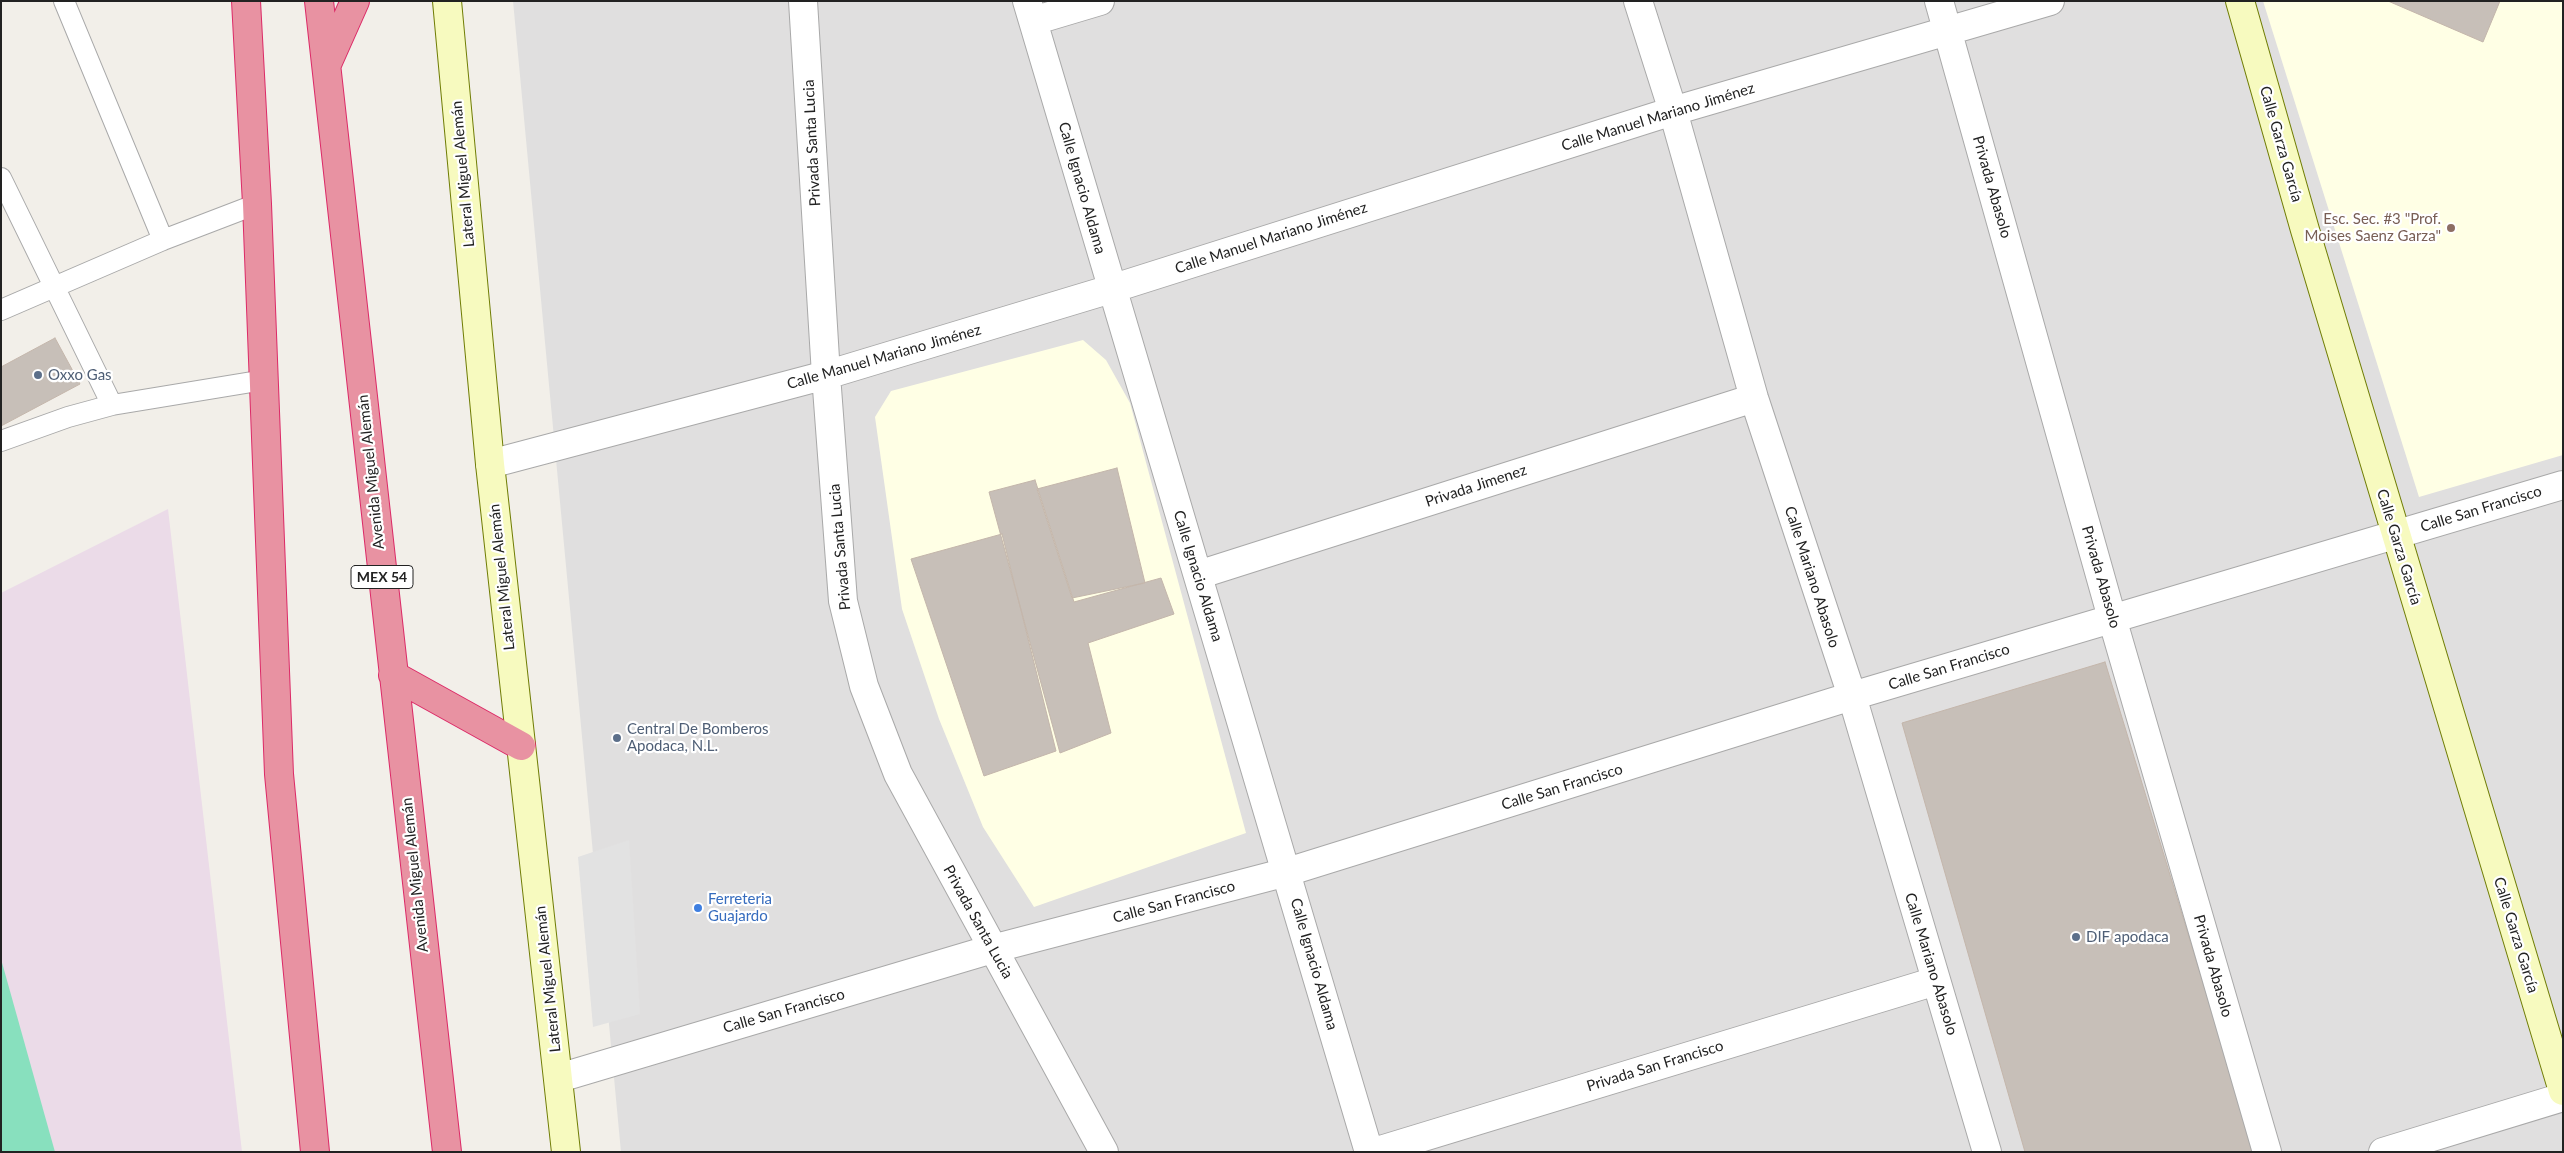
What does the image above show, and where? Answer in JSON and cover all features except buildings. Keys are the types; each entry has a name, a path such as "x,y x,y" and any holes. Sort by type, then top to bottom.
{"highway":[{"path":"246,1 257,204 279,774 315,1152"},
{"name":"Avenida Miguel Alemán","path":"319,1 447,1152"},
{"path":"327,66 355,1"},
{"path":"393,675 522,746"}],"street":[{"name":"Lateral Miguel Alemán","path":"447,1 490,464 566,1152"},
{"name":"Privada Santa Lucia","path":"803,1 826,375 843,601 864,686 898,774 992,950 1104,1152"},
{"path":"1030,11 1100,1"},
{"name":"Calle Mariano Abasolo","path":"1638,1 1672,111 1754,398 1852,696 1988,1152"},
{"name":"Privada Abasolo","path":"1938,1 2112,618 2267,1152"},
{"name":"Calle Manuel Mariano Jiménez","path":"490,464 826,375 1112,289 1672,111 2050,1"},
{"name":"Calle Garza García","path":"2240,1 2396,535 2563,1091"},
{"name":"Calle Ignacio Aldama","path":"1030,11 1287,872 1368,1152"},
{"name":"Privada Jimenez","path":"1198,575 1754,398"},
{"name":"Calle San Francisco","path":"559,1078 992,950 1287,872 1852,696 2563,484"},
{"name":"Privada San Francisco","path":"1374,1152 1936,981"},
{"path":"2383,1152 2563,1097"}],"lane":[{"path":"64,1 163,240"},
{"path":"1,178 112,405"},
{"path":"1,310 163,240 257,204"},
{"path":"4,435 112,405 264,380"}],"shaded area":[{"path":"513,1 2563,1 2563,1152 621,1152"},
{"name":"Esc. Sec. #3 \"Prof. Moises Saenz Garza\"","path":"2263,1 2563,1 2563,455 2419,497"},
{"path":"1083,340 1106,360 1130,403 1246,833 1034,907 983,827 939,719 902,609 875,417 891,391"},
{"path":"168,509 242,1152 1,1152 1,593"},
{"path":"629,840 640,1014 593,1027 578,857"}],"green space":[{"path":"1,959 55,1152 1,1152"}],"place":[{"name":"Esc. Sec. #3 \"Prof. Moises Saenz Garza\"","path":"2451,228"},
{"name":"Oxxo Gas","path":"38,375"},
{"name":"Central De Bomberos Apodaca, N.L.","path":"617,738"},
{"name":"Ferreteria Guajardo","path":"698,908"},
{"name":"DIF apodaca","path":"2076,937"}]}
